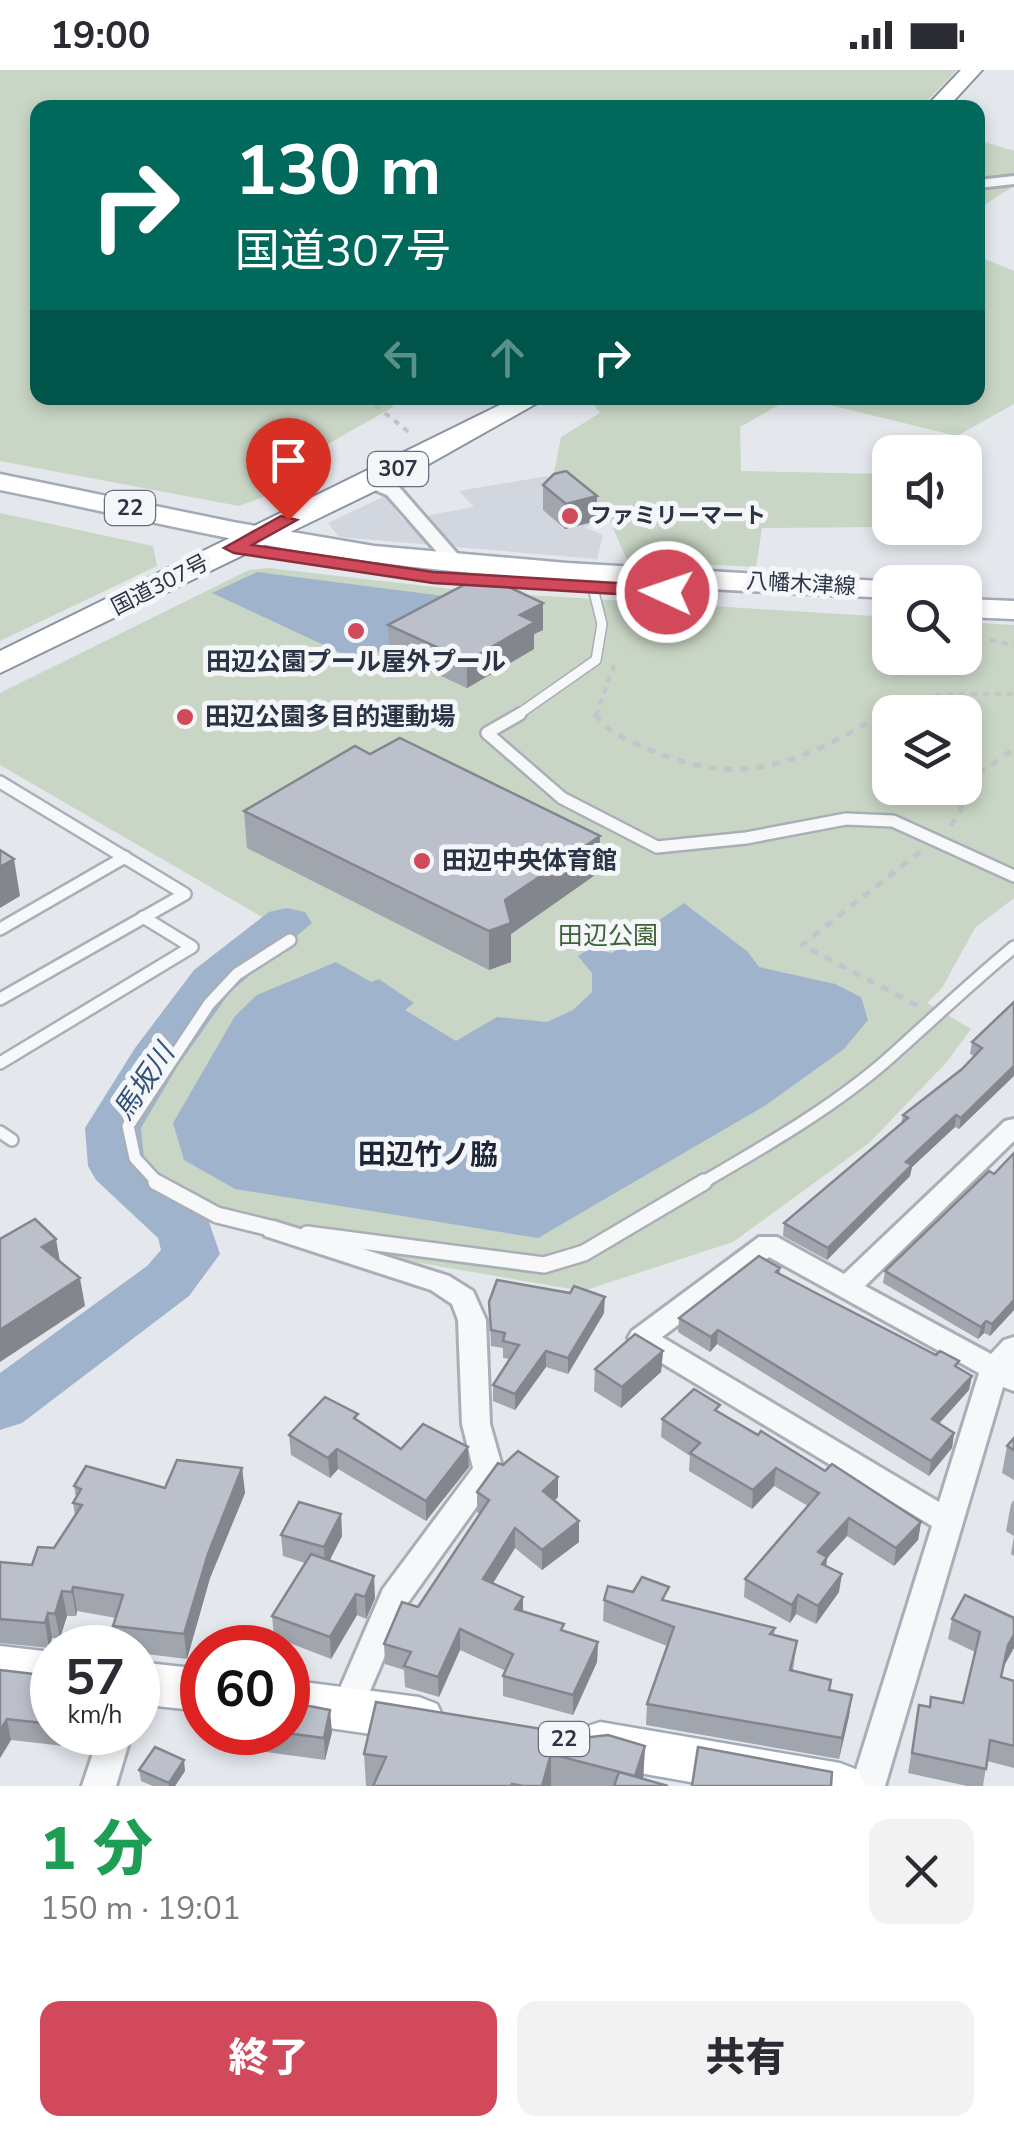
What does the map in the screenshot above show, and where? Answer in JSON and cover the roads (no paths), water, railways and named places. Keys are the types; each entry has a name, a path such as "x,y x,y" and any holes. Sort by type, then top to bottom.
{"highway":[{"path":"943,100 972,70"},
{"name":"国道307号","path":"0,663 520,405"}],"main road":[{"name":"八幡木津線","path":"0,482 246,541 416,576 872,603"},
{"name":"八幡木津線","path":"0,502 246,541 456,563 872,588"},
{"path":"982,594 1014,596"},
{"path":"982,609 1014,610"},
{"path":"0,1666 30,1670"},
{"path":"310,1704 464,1726"},
{"name":"22","path":"562,1739 699,1758 840,1786"}],"street":[{"path":"985,183 1014,180"},
{"path":"371,482 392,492 456,563"},
{"path":"847,1287 1010,1137"},
{"path":"274,1230 440,1282 463,1298 472,1320 476,1424 488,1470 394,1598 347,1709"},
{"path":"868,1786 948,1522 1008,1365 768,1244 642,1338 948,1522"},
{"path":"99,1786 109,1755"}],"lane":[{"path":"593,588 602,624 596,660 548,698 488,733 562,798 657,847 746,838 846,819 894,821 1014,876"},
{"path":"0,782 184,894 0,999"},
{"path":"0,930 125,857"},
{"path":"0,1063 192,947 143,918"},
{"path":"290,940 236,974 209,1004 128,1126 135,1158 174,1196 246,1226 544,1265 584,1253 773,1141 897,1051 932,1014 1014,947"}],"water":[{"name":"田辺公園プール屋外プール","path":"257,572 475,600 360,662 212,593"},
{"path":"684,903 748,952 759,967 835,984 861,997 868,1020 844,1049 766,1105 538,1238 235,1189 184,1160 173,1123 235,1016 257,995 336,962 371,982 379,979 414,1003 405,1010 456,1041 497,1017 547,1022 573,1010 592,992 592,973 578,956 590,948 612,953"}],"waterway":[{"name":"馬坂川","path":"0,1406 168,1281 191,1254 186,1230 116,1166 113,1128 154,1060 212,981 287,923"}],"place":[{"name":"ファミリーマート","path":"570,516"},
{"name":"田辺公園プール屋外プール","path":"356,631"},
{"name":"田辺公園多目的運動場","path":"185,717"},
{"name":"田辺中央体育館","path":"422,861"}],"district":[{"name":"田辺竹ノ脇","path":"428,1155"}],"park label":[{"name":"田辺公園","path":"608,936"}]}
